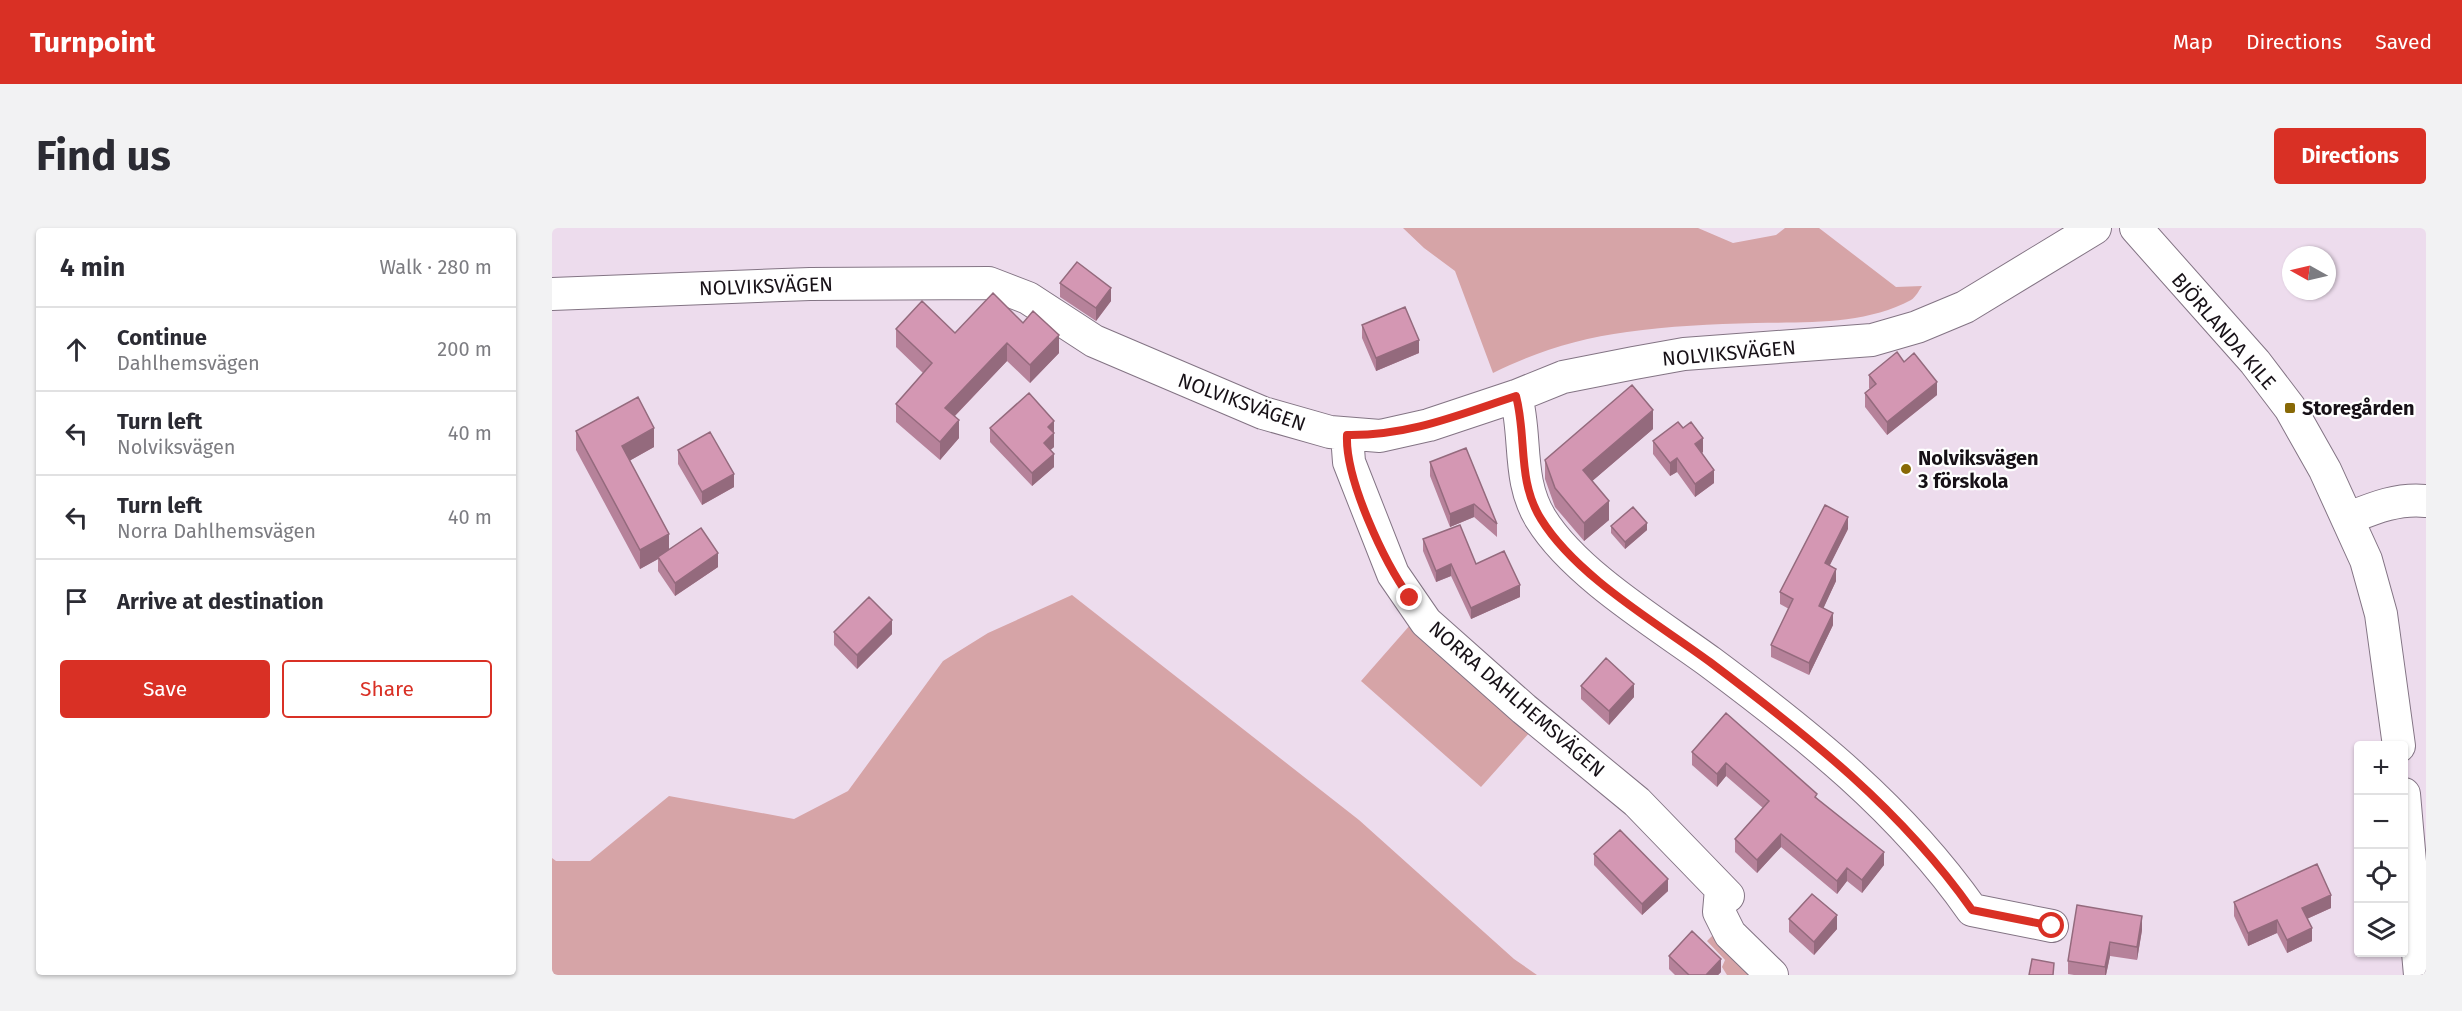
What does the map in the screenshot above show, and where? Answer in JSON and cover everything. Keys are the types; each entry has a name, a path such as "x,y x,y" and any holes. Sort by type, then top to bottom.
{"street":[{"name":"NOLVIKSVÄGEN","path":"552,294 821,284 989,283 1028,298 1094,341 1224,398 1299,426 1347,435 1380,436 1429,425 1516,396 1563,376 1684,354 1872,340 1917,327 1965,307 2095,228"},
{"name":"BJÖRLANDA KILE","path":"2136,228 2255,362 2290,408 2325,470 2349,518 2366,560 2381,614 2398,741"},
{"path":"1516,396 1521,415 1521,445 1526,481 1541,519 1577,562 1803,735 1888,808 1926,850 1972,910 2052,926"},
{"name":"NORRA DAHLHEMSVÄGEN","path":"1347,435 1348,462 1393,574 1426,622 1524,708 1637,802 1724,893 1719,912 1731,934 1773,975"},
{"path":"2349,518 2378,506 2409,499 2426,501"},
{"path":"2403,795 2420,975"}],"shaded area":[{"path":"1403,228 1698,228 1733,243 1776,235 1785,228 1819,228 1896,287 1922,286 1911,300 1893,308 1855,318 1815,322 1691,326 1609,335 1558,347 1493,373 1455,271 1424,248"},
{"path":"1072,595 1359,820 1514,959 1537,975 552,975 552,858 556,861 590,861 669,796 794,819 848,791 943,661 988,633"},
{"path":"1411,624 1531,731 1481,787 1361,681"},
{"path":"1713,935 1753,975 1727,975 1722,967 1725,960 1707,941"}],"building":[{"path":"1077,262 1111,288 1096,308 1060,283"},
{"path":"993,293 1023,323 1033,311 1059,335 1030,365 1007,343 945,408 959,420 940,442 896,404 932,363 896,329 922,301 955,333"},
{"path":"1405,307 1419,340 1376,358 1362,325"},
{"path":"1897,352 1904,362 1914,353 1937,382 1887,422 1865,393 1876,384 1869,375"},
{"path":"1632,385 1653,410 1583,470 1609,501 1584,523 1555,488 1545,460"},
{"path":"1029,393 1054,421 1048,427 1054,433 1044,443 1054,454 1032,473 990,428"},
{"path":"638,397 654,428 622,446 669,534 640,550 576,431"},
{"path":"1678,422 1683,428 1691,422 1703,438 1695,444 1714,470 1695,484 1677,458 1670,463 1653,441"},
{"path":"710,432 734,474 702,492 678,450"},
{"path":"1466,448 1497,524 1474,504 1450,514 1430,462"},
{"path":"1825,505 1848,517 1825,563 1836,569 1819,606 1833,613 1809,663 1771,645 1793,599 1780,592"},
{"path":"1633,507 1647,523 1625,542 1611,526"},
{"path":"1460,525 1476,564 1504,551 1520,585 1471,608 1451,564 1436,571 1423,539"},
{"path":"701,528 718,553 675,583 658,557"},
{"path":"869,597 892,620 857,655 834,632"},
{"path":"1606,658 1634,684 1609,711 1581,686"},
{"path":"1726,713 1817,794 1815,797 1884,852 1862,880 1847,868 1837,881 1781,834 1757,860 1735,839 1769,801 1726,763 1717,774 1692,752"},
{"path":"1620,830 1668,879 1642,904 1594,854"},
{"path":"2317,864 2331,895 2302,908 2312,928 2287,940 2277,920 2248,933 2234,902"},
{"path":"1812,894 1837,915 1814,942 1789,919"},
{"path":"2077,905 2142,916 2137,947 2110,942 2105,967 2068,961"},
{"path":"1692,931 1721,959 1706,975 1689,975 1669,956"},
{"path":"2032,959 2054,963 2053,975 2029,975"}],"place":[{"name":"Storegården","path":"2290,408"},
{"name":"Nolviksvägen 3 förskola","path":"1906,469"}],"route":[{"path":"1410,598 1393,574 1357,487 1348,462 1347,435 1380,436 1429,425 1516,396 1521,415 1521,445 1526,481 1541,519 1577,562 1803,735 1888,808 1926,850 1972,910 1985,915 2052,926"}]}
